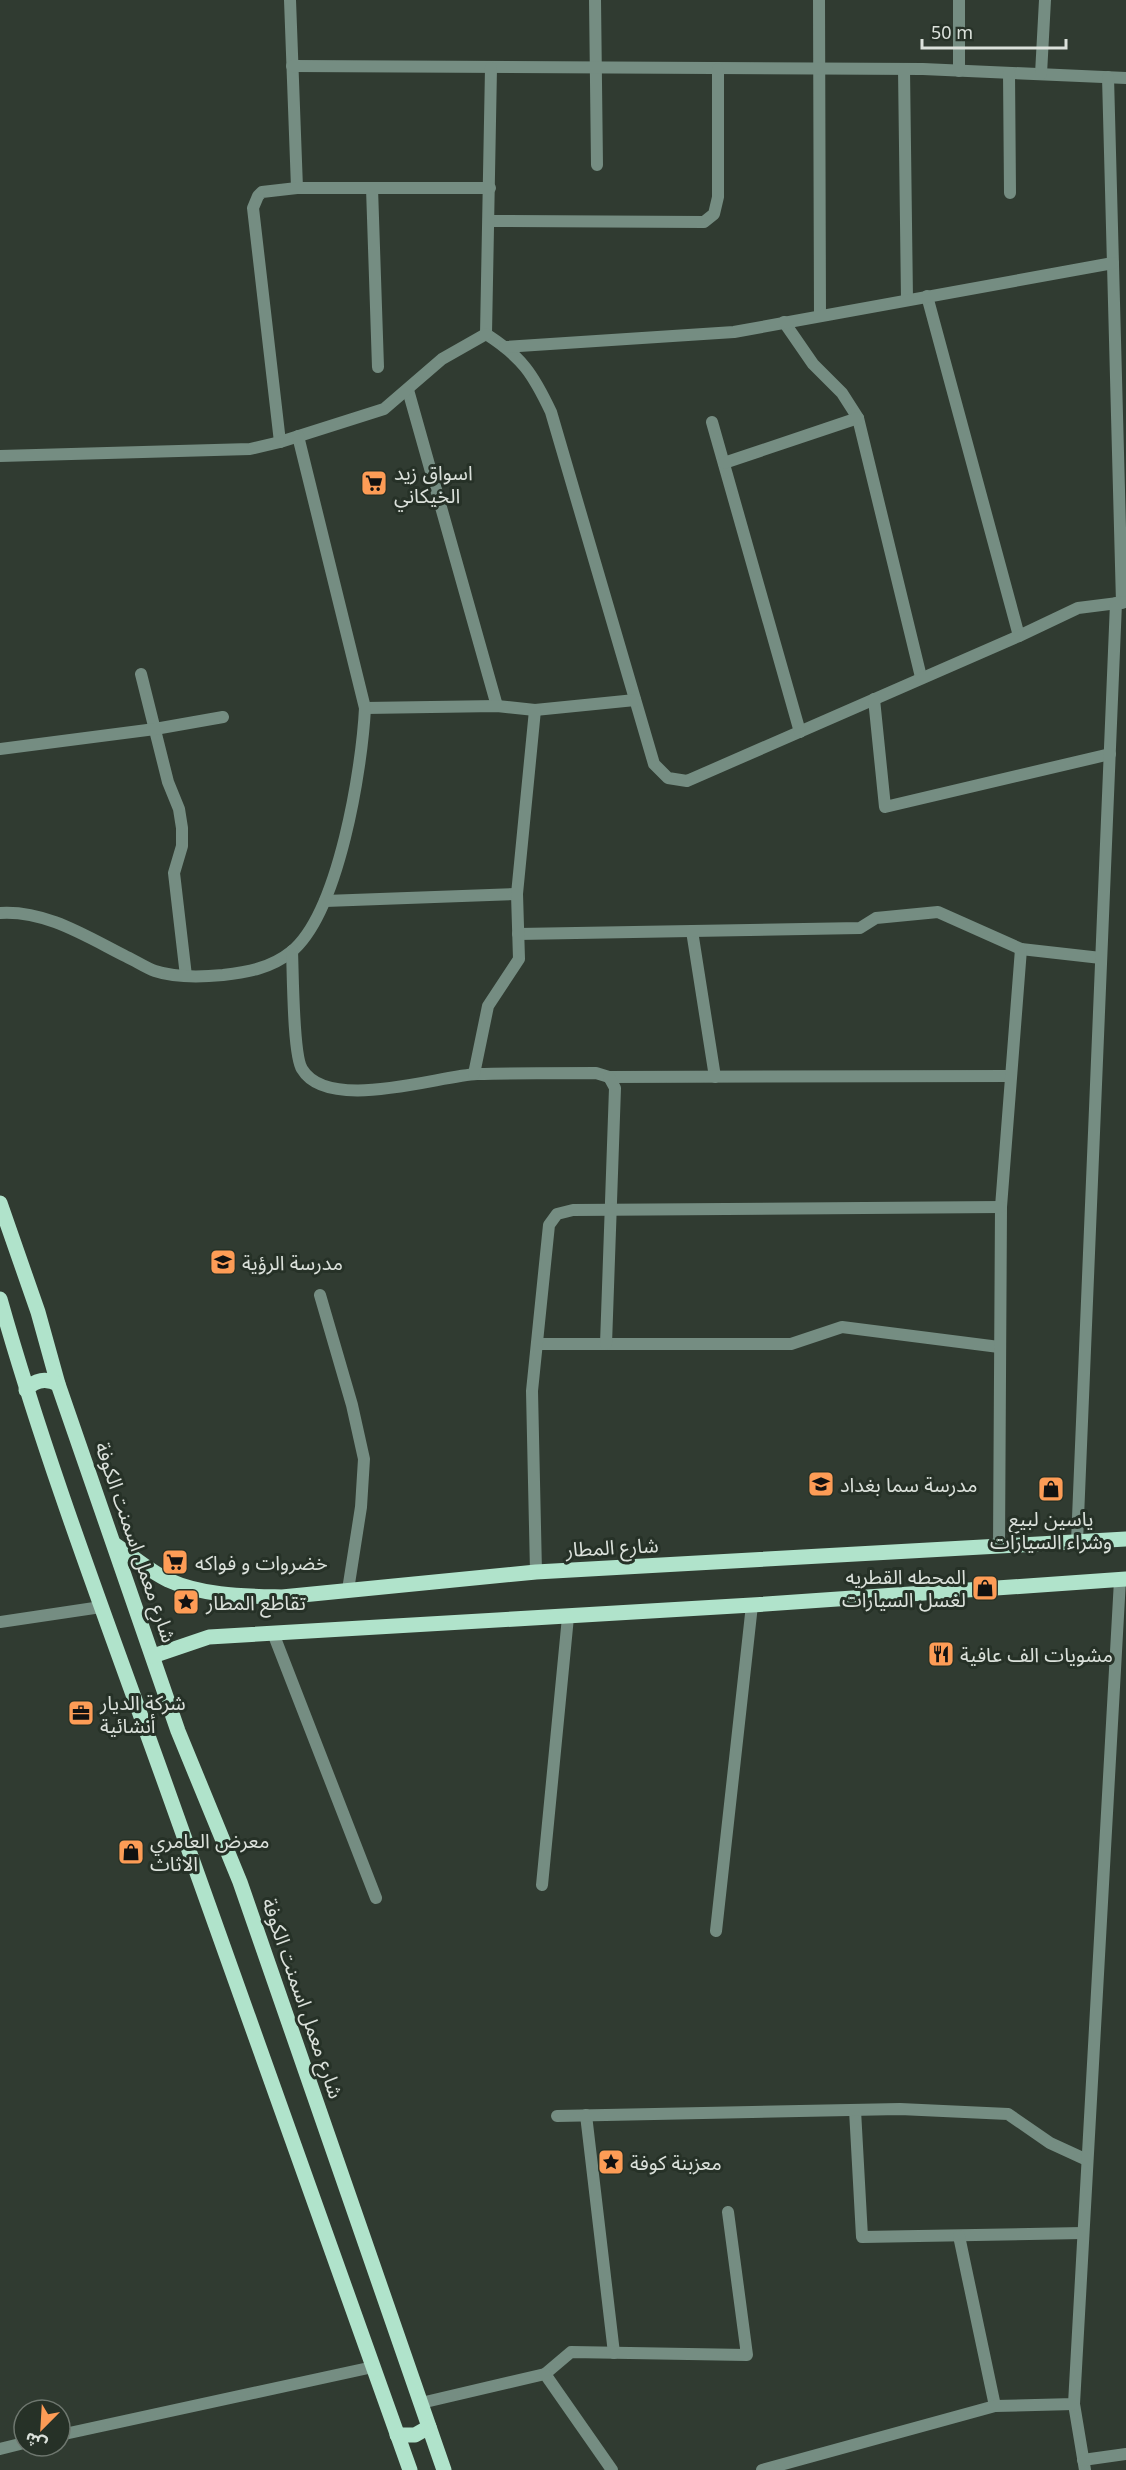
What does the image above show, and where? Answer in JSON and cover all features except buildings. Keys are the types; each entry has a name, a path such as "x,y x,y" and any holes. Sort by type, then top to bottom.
{"main road":[{"name":"شارع معمل اسمنت الكوفة","path":"0,1203 38,1312 58,1384 178,1731 240,1882 444,2470"},
{"path":"0,1299 26,1390 100,1607 410,2470"},
{"path":"26,1390 31,1384 44,1379 58,1384"},
{"name":"شارع المطار","path":"114,1544 167,1579 203,1591 242,1596 282,1597 536,1572 1126,1539"},
{"path":"153,1656 209,1637 568,1617 1123,1580"},
{"path":"397,2435 416,2435 429,2427"}],"street":[{"path":"290,0 297,188"},
{"path":"595,0 597,165"},
{"path":"819,0 820,316"},
{"path":"959,0 959,71"},
{"path":"1041,74 1045,0"},
{"path":"292,66 904,69 1126,78"},
{"path":"486,334 491,68"},
{"path":"489,221 704,222 714,214 718,197 718,69"},
{"path":"904,69 907,300"},
{"path":"1009,73 1010,193"},
{"path":"1077,1542 1110,754 1121,603 1108,77"},
{"path":"280,442 253,208 258,196 262,192 297,188 490,188"},
{"path":"372,188 378,367"},
{"path":"506,347 734,332 1113,263"},
{"path":"927,296 1019,636"},
{"path":"784,322 813,364 842,393 858,418 921,677"},
{"path":"486,334 506,347 525,364 536,379 551,411 654,764 668,778 687,781 1078,608 1121,603"},
{"path":"0,456 250,449 280,442 384,409 442,359 486,334"},
{"path":"408,390 497,706"},
{"path":"723,463 858,418"},
{"path":"712,422 800,732"},
{"path":"0,913 18,912 44,917 156,971 186,976 249,972 267,966 292,951 309,930 325,901 349,825 364,740 365,708 298,436"},
{"path":"141,674 182,828 182,846 174,873 186,976"},
{"path":"874,699 885,807 1110,754"},
{"path":"365,708 497,706 534,710 635,700"},
{"path":"474,1074 488,1006 519,959 517,894 534,710"},
{"path":"0,749 155,729 223,717"},
{"path":"325,901 517,894"},
{"path":"518,934 860,928 876,918 938,912 1021,950 1101,958"},
{"path":"692,931 715,1077"},
{"path":"999,1547 1001,1207 1021,950"},
{"path":"292,951 297,1051 301,1069 316,1084 342,1089 374,1090 412,1086 474,1074 596,1073 609,1077 1011,1076"},
{"path":"606,1344 615,1088 609,1077"},
{"path":"536,1572 532,1391 549,1225 557,1214 573,1210 610,1209 1001,1207"},
{"path":"320,1294 352,1405 364,1459 361,1507 348,1590"},
{"path":"537,1344 791,1344 842,1327 999,1347"},
{"path":"1123,1580 1074,2404 1084,2465 1126,2454"},
{"path":"716,1931 752,1605"},
{"path":"0,1622 100,1607"},
{"path":"542,1885 568,1617"},
{"path":"273,1633 376,1898"},
{"path":"557,2116 900,2109 1008,2114 1050,2143 1087,2160"},
{"path":"855,2110 862,2237 1083,2234"},
{"path":"586,2115 614,2353"},
{"path":"421,2403 545,2374 571,2352 747,2355 728,2212"},
{"path":"959,2236 995,2406"},
{"path":"72,2432 373,2367"},
{"path":"545,2374 612,2470"},
{"path":"762,2470 995,2406 1074,2404"}],"place":[{"name":"اسواق زيد الخيكاني","path":"374,483"},
{"name":"مدرسة الرؤية","path":"223,1262"},
{"name":"مدرسة سما بغداد","path":"821,1484"},
{"name":"ياسين لبيع وشراء السيارات","path":"1051,1489"},
{"name":"خضروات و فواكه","path":"175,1562"},
{"name":"المحطه القطريه لغسل السيارات","path":"985,1588"},
{"name":"تقاطع المطار","path":"186,1602"},
{"name":"مشويات الف عافية","path":"941,1654"},
{"name":"شركة الديار أنشائية","path":"81,1713"},
{"name":"معرض العامري الاثاث","path":"131,1852"},
{"name":"معزبنة كوفة","path":"611,2162"}]}
